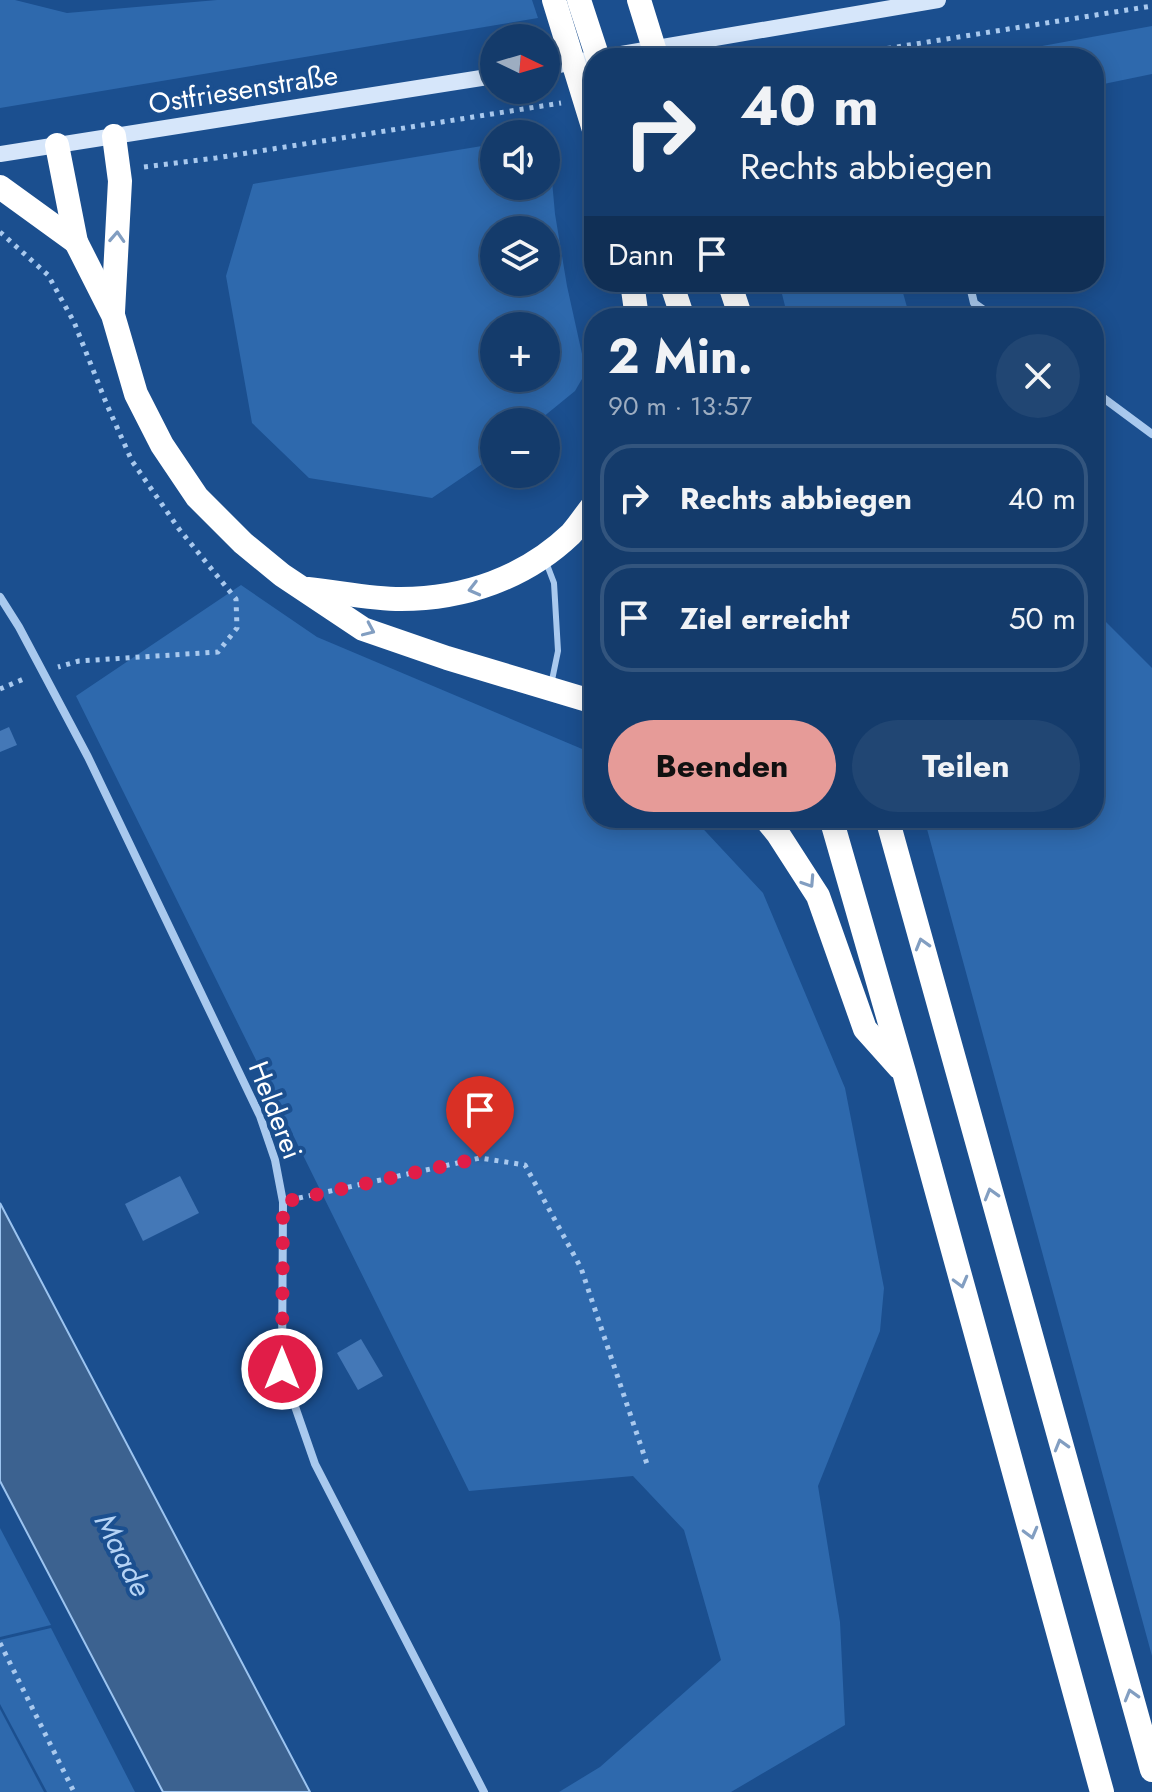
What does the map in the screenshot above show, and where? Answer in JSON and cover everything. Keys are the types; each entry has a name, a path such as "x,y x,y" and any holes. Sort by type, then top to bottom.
{"highway":[{"path":"554,0 584,98"},
{"path":"579,0 594,48"},
{"path":"639,0 654,48"},
{"path":"113,315 120,181 114,136"},
{"path":"57,145 76,242 113,315 136,394 162,445 197,497 243,543 282,575 363,629 584,699"},
{"path":"0,187 76,242"},
{"path":"303,588 398,599 441,598 490,585 529,566 571,533 584,517"},
{"path":"773,828 818,896 865,1029 904,1072"},
{"path":"834,828 1102,1792"},
{"path":"890,828 1152,1770"}],"main road":[{"path":"656,48 938,0"},
{"path":"560,65 584,60"},
{"name":"Ostfriesenstraße","path":"0,154 480,78"}],"street":[{"path":"1104,398 1152,434"},
{"name":"Helderei","path":"0,597 88,757 260,1116 275,1160 283,1202 282,1369 315,1464 484,1792"}],"lane":[{"path":"543,555 554,583 558,651 550,689"}],"path":[{"path":"890,48 1152,6"},
{"path":"119,170 216,158 524,109"},
{"path":"0,232 48,275 74,322 132,461 179,529 236,599 237,628 218,652 79,661 0,689"},
{"path":"283,1202 480,1158 525,1165 581,1268 647,1464"},
{"path":"0,1643 74,1792"}],"shaded area":[{"path":"0,0 15,0 67,13 217,0 532,0 538,18 480,24 480,28 0,108"},
{"path":"1152,26 1152,74 1104,84 1104,48 1031,48"},
{"path":"480,146 480,200 554,200 555,216 480,216 480,296 560,296 560,244 584,363 584,375 575,391 554,408 480,408 480,465 432,498 309,478 252,423 226,276 253,184"},
{"path":"782,292 903,292 907,308 786,308"},
{"path":"241,585 317,637 584,750 584,828 702,828 763,893 845,1088 884,1288 880,1331 818,1486 840,1622 845,1725 731,1792 559,1792 600,1767 721,1660 684,1530 633,1476 469,1491 76,696"},
{"path":"1104,620 1152,668 1152,1656 927,828 1104,828"},
{"path":"0,1528 51,1625 0,1637"},
{"path":"51,1628 135,1792 47,1792 0,1704 0,1640"},
{"path":"0,1709 44,1792 0,1792"}],"water":[{"name":"Maade","path":"0,1203 310,1792 163,1792 0,1481"}],"building":[{"path":"9,727 17,745 0,752 0,731"},
{"path":"180,1176 199,1213 143,1241 125,1204"},
{"path":"361,1339 383,1376 358,1390 337,1353"}],"route":[{"path":"282,1369 283,1202 480,1158"}]}
